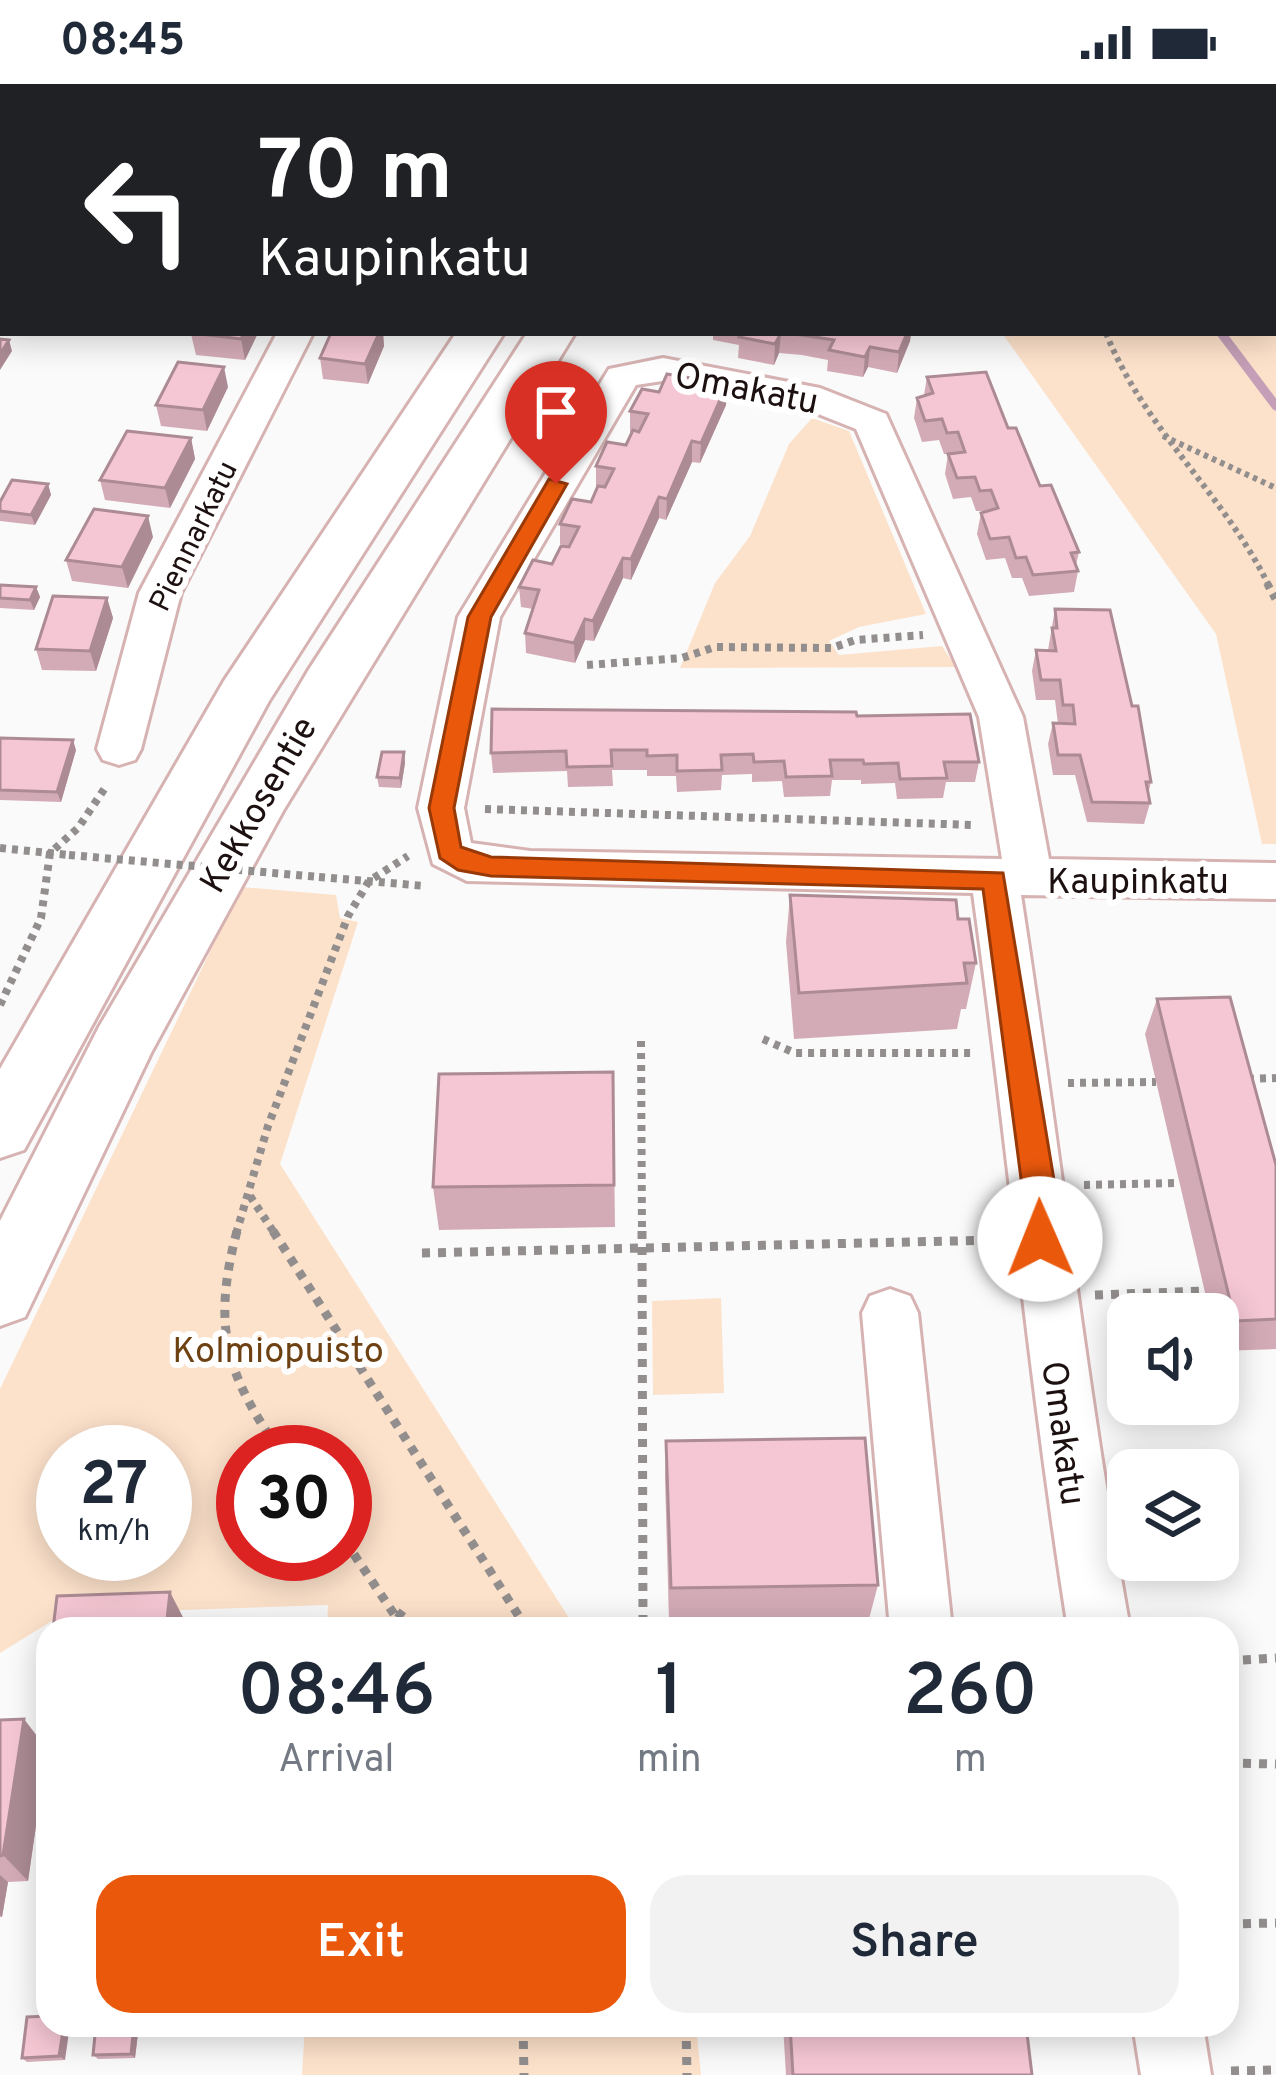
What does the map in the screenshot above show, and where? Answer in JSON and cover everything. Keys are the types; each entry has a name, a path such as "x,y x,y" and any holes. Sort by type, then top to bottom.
{"highway":[{"name":"Kekkosentie","path":"0,1130 244,694 478,336"},
{"name":"Kekkosentie","path":"0,1295 86,1118 259,795 549,336"}],"street":[{"name":"Piennarkatu","path":"119,749 160,593 293,336"},
{"name":"Omakatu","path":"442,823 485,603 622,377 664,368 863,413 886,448 1001,717 1021,826 1012,880 1003,1068 1040,1212 1046,1297 1097,1617"},
{"path":"442,823 449,852 466,864 491,867"},
{"name":"Kaupinkatu","path":"491,867 1012,880 1276,881"},
{"path":"890,1313 920,1617"},
{"path":"1170,2037 1176,2075"}],"path":[{"path":"1107,336 1159,435 1263,569 1276,600"},
{"path":"1159,435 1276,488"},
{"path":"587,665 682,658 715,646 832,648 856,640 966,632"},
{"path":"0,1005 41,919 50,853 97,806 119,749"},
{"path":"261,1425 248,1407 224,1342 226,1288 249,1195 348,916 369,881 442,823 1021,826"},
{"path":"0,848 459,888 491,867"},
{"path":"763,1039 795,1053 1156,1082"},
{"path":"641,1041 643,1617"},
{"path":"1241,1078 1276,1078"},
{"path":"422,1253 645,1247 1040,1212 1179,1183"},
{"path":"249,1195 519,1617"},
{"path":"1046,1297 1205,1291"},
{"path":"372,1579 398,1617"},
{"path":"394,1610 404,1617"},
{"path":"1239,1660 1276,1658"},
{"path":"1239,1763 1276,1764"},
{"path":"1239,1924 1276,1923"},
{"path":"524,2037 524,2075"},
{"path":"686,2037 687,2075"}],"green space":[{"path":"1004,336 1276,336 1276,844 1262,844 1216,634"},
{"path":"812,418 849,431 926,614 859,627 829,641 839,655 942,646 956,667 680,668 715,583 750,536 789,444"},
{"name":"Kolmiopuisto","path":"241,887 336,895 340,918 358,922 280,1164 568,1617 328,1617 328,1605 63,1614 36,1617 36,1631 0,1653 0,1389"},
{"path":"721,1298 724,1393 653,1395 652,1301"},
{"path":"304,2037 697,2037 701,2075 302,2075"}],"building":[{"path":"330,336 378,336 365,364 320,358"},
{"path":"740,336 779,336 775,344"},
{"path":"808,336 906,336 899,352 870,347 865,357 829,350 834,340"},
{"path":"178,362 224,367 203,410 156,405"},
{"path":"986,372 1008,428 1016,428 1040,486 1051,485 1079,552 1071,553 1078,571 1033,575 1026,557 1016,558 1009,537 990,539 981,513 998,508 991,490 980,491 975,477 957,478 948,454 965,452 958,432 947,433 942,419 925,421 917,398 933,393 927,377"},
{"path":"667,374 727,384 701,443 692,441 667,499 659,497 631,559 623,558 593,621 585,619 574,643 525,633 539,590 519,587 533,560 552,564 561,546 569,547 579,527 560,524 572,499 591,502 598,486 605,487 614,469 596,466 607,442 626,445 633,430 639,432 648,414 630,411 642,389 659,392"},
{"path":"127,431 191,438 165,488 100,480"},
{"path":"12,480 48,484 31,515 0,511"},
{"path":"94,509 148,516 122,567 66,560"},
{"path":"0,585 36,587 30,600 0,598"},
{"path":"53,596 107,598 90,651 36,649"},
{"path":"1055,609 1110,610 1132,706 1138,706 1150,803 1092,802 1080,755 1058,755 1053,723 1075,724 1073,705 1063,705 1060,680 1041,680 1036,650 1056,651"},
{"path":"492,709 970,714 979,762 944,762 947,778 900,779 898,763 830,760 832,776 786,777 784,761 754,762 753,754 721,755 722,770 677,771 677,755 611,750 612,766 567,767 566,751 491,753"},
{"path":"0,738 73,740 57,792 0,790"},
{"path":"382,752 404,752 400,778 377,777"},
{"path":"790,895 956,900 958,919 969,919 976,963 964,963 967,983 799,993"},
{"path":"1230,997 1276,1165 1276,1319 1239,1321 1239,1293 1228,1293 1157,999"},
{"path":"613,1072 614,1185 433,1187 439,1074"},
{"path":"865,1438 878,1585 671,1588 666,1441"},
{"path":"170,1592 167,1617 54,1617 57,1596"},
{"path":"24,1719 3,1855 0,1856 0,1720"},
{"path":"27,2017 36,2017 36,2037 62,2037 59,2056 22,2058"},
{"path":"95,2037 133,2037 131,2054 93,2055"},
{"path":"791,2037 1027,2037 1032,2075 793,2075"}],"waterway":[{"path":"1223,336 1276,406"}],"route":[{"path":"556,484 479,617 441,808 449,852 466,864 491,867 994,880 1040,1186 1040,1239"}]}
